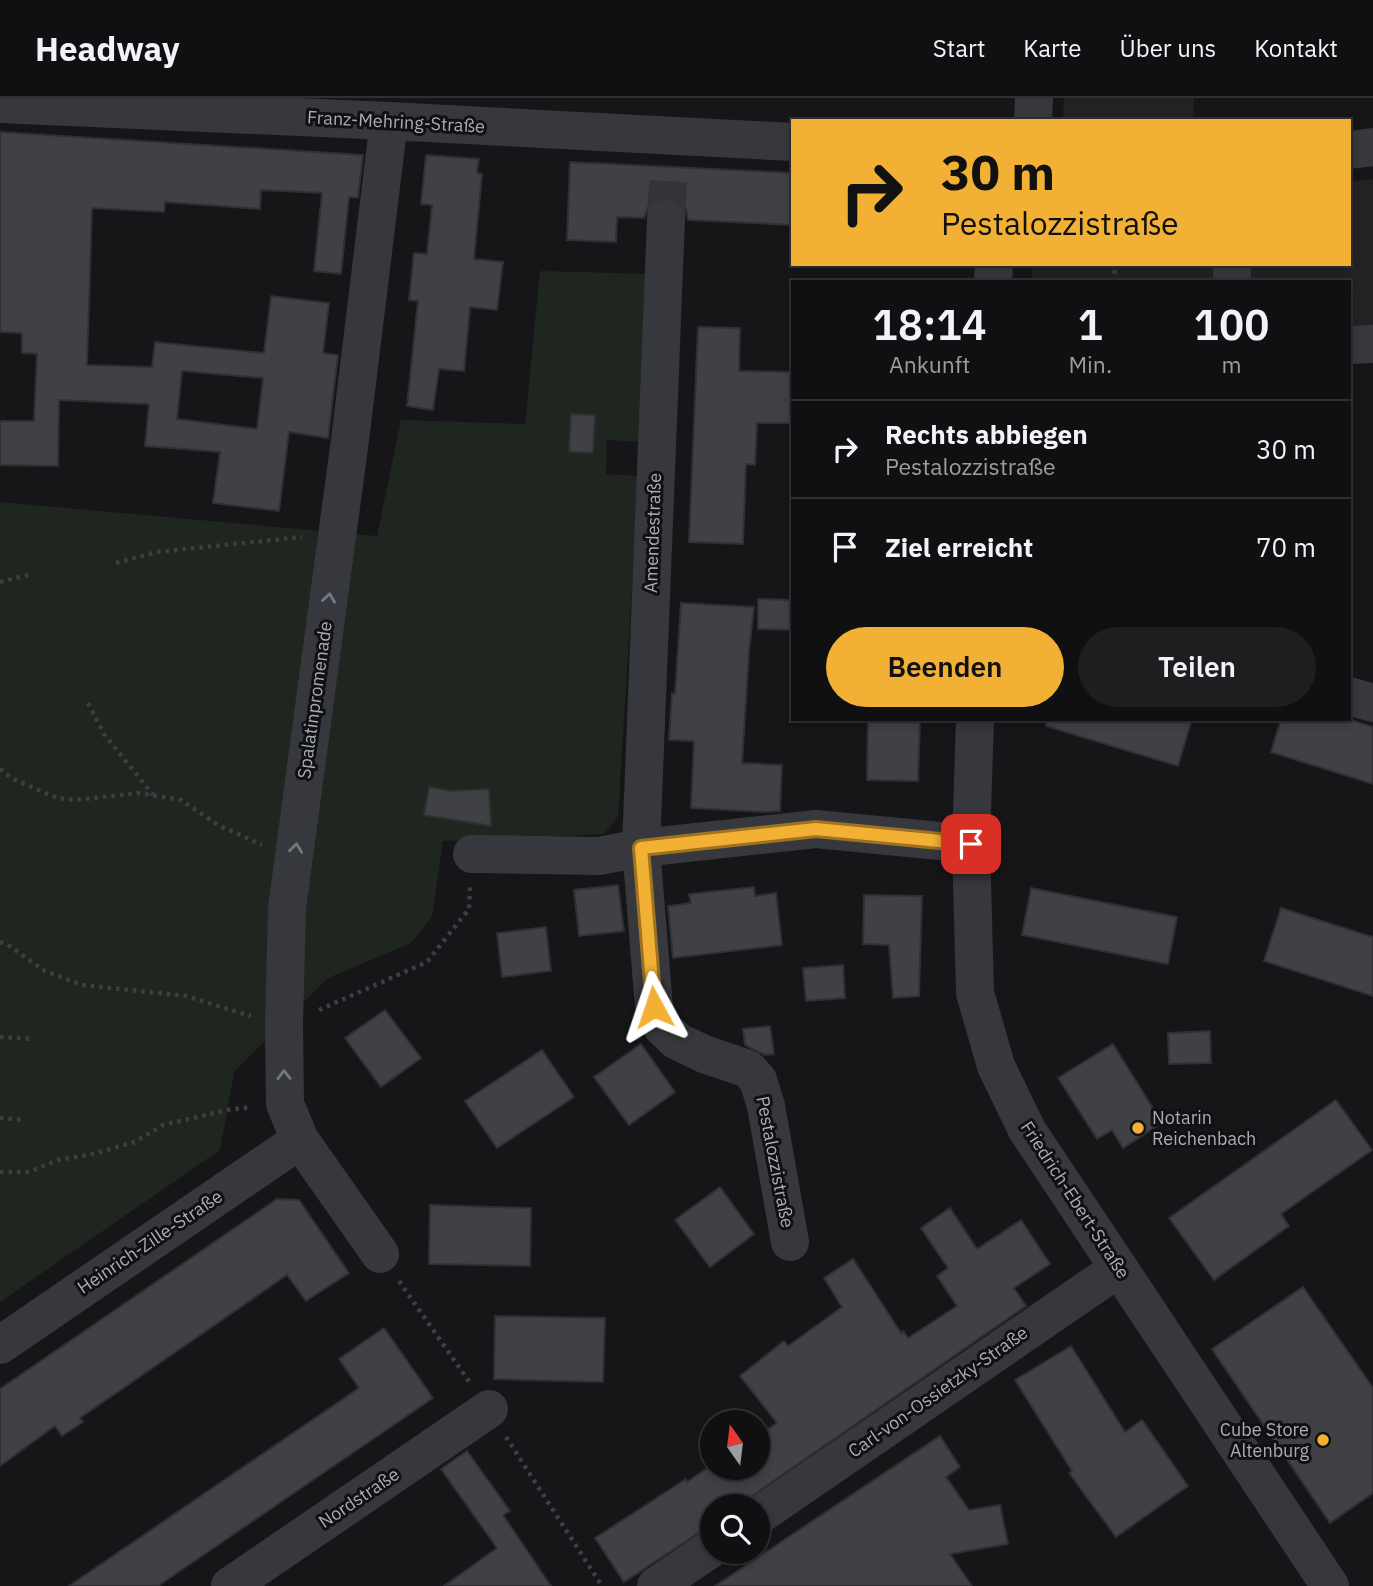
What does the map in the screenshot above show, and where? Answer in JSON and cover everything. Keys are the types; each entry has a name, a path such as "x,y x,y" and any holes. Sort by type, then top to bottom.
{"street":[{"path":"1033,119 1034,98"},
{"name":"Franz-Mehring-Straße","path":"0,104 389,121 669,151 791,142"},
{"name":"Spalatinpromenade","path":"380,1254 300,1140 285,1104 284,1025 287,908 338,532 389,121"},
{"path":"1351,150 1373,147"},
{"name":"Amendestraße","path":"641,848 666,219"},
{"path":"1351,345 1373,344"},
{"path":"1351,697 1373,703"},
{"name":"Friedrich-Ebert-Straße","path":"975,721 971,844 975,993 996,1066 1027,1130 1330,1586"},
{"path":"472,855 599,856 641,848 816,829 971,844"},
{"name":"Pestalozzistraße","path":"641,848 654,1007 662,1027 677,1041 704,1054 748,1069 758,1080 766,1106 790,1242"},
{"name":"Heinrich-Zille-Straße","path":"0,1345 300,1140"},
{"name":"Carl-von-Ossietzky-Straße","path":"770,1508 1119,1268"},
{"name":"Nordstraße","path":"230,1586 489,1409"},
{"path":"656,1586 700,1556"}],"path":[{"path":"116,564 158,552 210,545 263,543 338,532"},
{"path":"0,582 32,574"},
{"path":"88,703 104,734 153,795"},
{"path":"0,769 13,779 57,798 76,800 139,793 181,800 218,825 268,848"},
{"path":"0,942 45,971 82,985 186,996 284,1025 427,962 469,909 472,855"},
{"path":"0,1037 34,1040"},
{"path":"0,1172 29,1172 58,1160 93,1154 135,1142 163,1125 227,1110 285,1104"},
{"path":"0,1118 22,1121"}],"shaded area":[{"path":"1064,98 1194,98 1193,119 1063,119"},
{"path":"1373,179 1373,359 1351,361 1351,280 1032,280 1032,266 1351,266 1351,182"},
{"path":"540,271 652,274 642,442 607,440 606,474 639,476 618,817 604,834 443,841 432,917 411,943 328,978 234,1072 220,1150 0,1302 0,502 377,536 401,420 525,424"}],"building":[{"path":"0,132 363,155 358,198 349,197 341,274 314,271 322,193 261,190 260,209 165,202 164,212 92,208 87,365 152,367 155,342 264,353 271,296 329,303 323,353 338,355 328,438 289,432 279,511 213,503 220,452 145,446 149,404 59,400 58,466 0,465 0,421 34,421 37,354 22,353 22,333 0,332","holes":["182,371 263,378 257,429 177,419"]},
{"path":"426,155 479,159 477,173 482,174 474,259 503,262 497,310 470,307 464,371 439,369 433,410 407,406 418,301 409,300 414,253 427,254 432,205 421,204"},
{"path":"570,162 791,173 791,225 688,220 686,209 678,201 666,197 656,199 648,207 644,218 617,217 616,242 567,240"},
{"path":"698,327 740,328 739,371 791,372 791,423 757,423 755,465 746,464 743,544 689,542"},
{"path":"571,414 595,415 593,453 569,452"},
{"path":"758,599 791,600 791,630 758,629"},
{"path":"681,603 754,607 742,763 782,765 780,811 691,808 694,741 669,740"},
{"path":"1351,720 1373,727 1373,784 1271,752 1280,721"},
{"path":"868,721 920,721 918,781 867,780"},
{"path":"1047,721 1191,721 1178,766 1046,726"},
{"path":"429,787 451,791 489,789 491,826 424,815"},
{"path":"618,885 624,931 579,936 574,890"},
{"path":"754,887 755,896 776,893 782,945 673,958 668,906 691,903 689,894"},
{"path":"1031,888 1177,917 1168,964 1022,935"},
{"path":"864,895 922,896 919,996 893,998 889,945 863,944"},
{"path":"1281,908 1373,937 1373,996 1264,961"},
{"path":"546,927 551,971 502,977 497,933"},
{"path":"843,965 845,998 806,1001 803,968"},
{"path":"385,1010 421,1058 381,1087 345,1038"},
{"path":"770,1026 774,1054 765,1055 745,1045 743,1029"},
{"path":"1210,1031 1211,1063 1169,1064 1168,1033"},
{"path":"641,1044 675,1092 629,1125 594,1077"},
{"path":"1113,1044 1162,1123 1123,1148 1112,1130 1097,1139 1058,1078"},
{"path":"542,1050 574,1097 497,1148 465,1101"},
{"path":"1336,1100 1372,1150 1281,1214 1289,1226 1214,1280 1169,1218"},
{"path":"720,1187 754,1234 710,1267 675,1220"},
{"path":"277,1199 299,1200 349,1273 306,1301 287,1275 80,1418 83,1422 62,1436 55,1426 0,1466 0,1389"},
{"path":"430,1205 531,1208 530,1266 429,1264"},
{"path":"950,1208 977,1249 1021,1220 1050,1264 1014,1288 1026,1306 755,1494 700,1494 700,1532 624,1582 595,1538 686,1479 687,1482 700,1473 700,1480 770,1480 770,1427 777,1423 770,1410 767,1410 740,1376 784,1341 788,1346 842,1307 824,1278 853,1259 901,1333 903,1331 908,1338 957,1306 937,1276 948,1268 921,1228"},
{"name":"Cube Store Altenburg","path":"1303,1287 1373,1388 1373,1493 1330,1523 1212,1349"},
{"path":"495,1316 605,1318 603,1382 494,1379"},
{"path":"384,1328 433,1398 158,1586 69,1586 359,1388 339,1359"},
{"path":"1071,1346 1125,1432 1142,1420 1188,1486 1116,1537 1069,1473 1072,1471 1015,1380"},
{"path":"940,1436 960,1467 946,1477 969,1510 1000,1505 1008,1544 950,1554 972,1586 715,1586 748,1564 770,1564 770,1549"},
{"path":"467,1451 510,1511 503,1515 551,1586 444,1586 497,1548 441,1469"}],"tunnel":[{"path":"666,219 669,167"}],"place":[{"name":"Notarin Reichenbach","path":"1138,1128"},
{"name":"Cube Store Altenburg","path":"1323,1440"}],"route":[{"path":"654,1007 641,848 816,829 971,844"}]}
